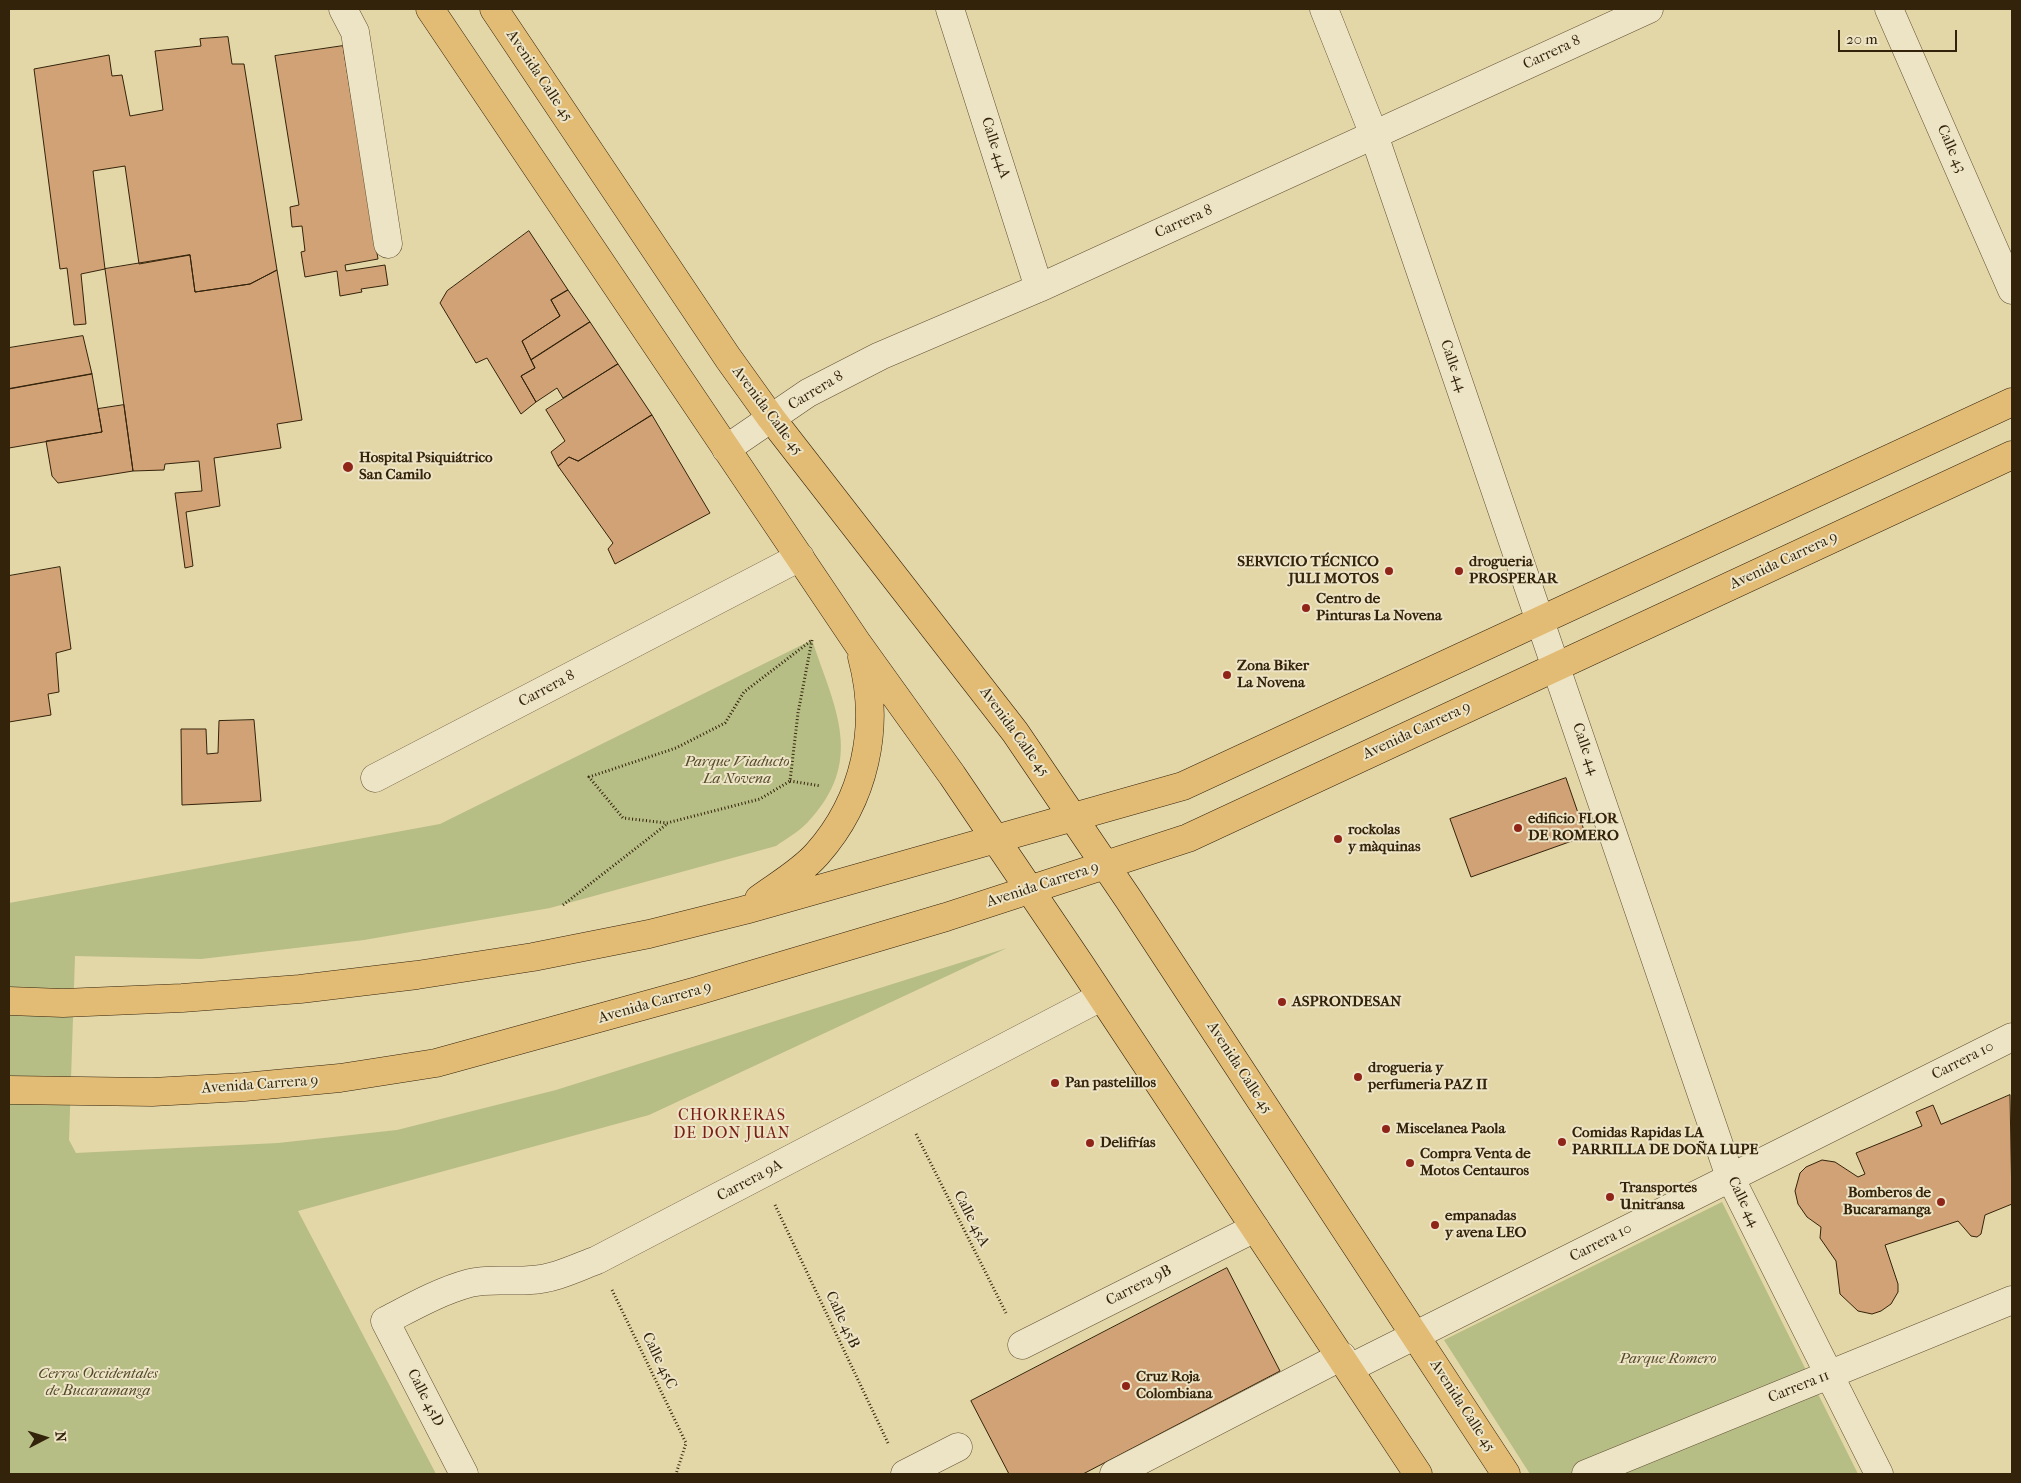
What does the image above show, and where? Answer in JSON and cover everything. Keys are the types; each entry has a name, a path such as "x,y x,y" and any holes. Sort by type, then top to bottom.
{"main road":[{"name":"Avenida Calle 45","path":"494,9 728,358 771,418 984,690 1074,817 1506,1474"},
{"path":"428,10 858,644 1030,890 1346,1362 1418,1474"},
{"path":"9,1001 63,1003 182,998 300,989 417,975 543,955 649,934 745,910 1183,786 2012,402"},
{"name":"Avenida Carrera 9","path":"9,1090 152,1092 244,1088 340,1078 436,1063 697,991 1030,890 1188,838 2012,455"},
{"path":"745,910 816,855 838,827 855,796 865,766 870,736 871,704 858,644"}],"street":[{"path":"343,9 355,32 388,244"},
{"name":"Calle 44A","path":"950,9 1039,288"},
{"name":"Calle 44","path":"1324,9 1374,135 1730,1177 1879,1474"},
{"name":"Carrera 8","path":"726,449 808,393 844,373 1039,288 1649,9"},
{"name":"Calle 43","path":"1889,9 2012,290"},
{"name":"Carrera 8","path":"375,778 800,557"},
{"name":"Carrera 9A","path":"385,1321 436,1295 470,1283 506,1279 532,1280 562,1274 598,1260 1101,997"},
{"name":"Carrera 10","path":"1114,1474 1346,1362 1415,1336 2012,1037"},
{"name":"Carrera 9B","path":"1022,1345 1255,1228"},
{"name":"Carrera 11","path":"1586,1474 2012,1300"},
{"name":"Calle 45D","path":"385,1321 464,1474"},
{"path":"904,1474 958,1447"}],"path":[{"path":"790,781 798,713 812,640 744,692 725,723 676,748 589,778 623,818 667,823 760,799 790,781 825,787"},
{"path":"563,905 667,823"},
{"name":"Calle 45A","path":"900,1102 1022,1345"},
{"name":"Calle 45B","path":"761,1175 890,1448"},
{"name":"Calle 45C","path":"598,1260 686,1443 676,1474"}],"green space":[{"path":"812,640 836,712 841,756 836,778 825,800 807,823 776,846 550,908 364,940 201,959 75,956 69,1140 76,1153 278,1143 397,1130 556,1090 1007,948 649,1115 298,1211 436,1474 9,1474 9,903 440,824"},
{"name":"Parque Romero","path":"1722,1202 1858,1474 1530,1474 1444,1340"}],"building":[{"path":"228,37 232,64 244,64 277,270 250,284 195,292 190,255 139,264 125,166 93,171 105,269 81,274 86,324 74,325 67,268 60,269 34,69 109,55 112,76 122,75 130,116 163,110 155,51 201,46 200,39"},
{"path":"343,46 378,259 345,265 346,271 385,265 388,285 361,289 362,292 340,296 337,271 305,277 301,252 305,251 302,226 292,227 290,207 299,205 275,56"},
{"path":"529,231 568,290 551,300 560,316 522,341 535,368 521,376 536,402 521,414 487,358 476,363 440,303 447,291"},
{"path":"190,255 195,292 250,284 277,270 302,420 277,424 281,448 214,458 220,506 186,512 193,566 185,568 175,493 202,491 199,461 165,464 164,470 133,471 105,269"},
{"path":"568,290 590,322 531,360 522,341 560,316 551,300"},
{"path":"590,322 618,364 563,398 557,388 536,402 521,376 535,368 531,360"},
{"path":"83,336 92,374 9,389 9,348"},
{"path":"618,364 652,415 578,461 569,457 558,466 551,452 565,441 546,410"},
{"path":"92,374 102,432 9,448 9,389"},
{"path":"124,405 133,471 58,483 52,476 46,441 102,432 98,409"},
{"path":"652,415 710,513 615,564 608,549 613,543 558,466 569,457 578,461"},
{"path":"60,567 71,649 56,653 59,692 48,694 51,715 9,722 9,576"},
{"path":"254,720 261,801 182,805 181,729 206,729 207,754 218,753 219,721"},
{"name":"edificio FLOR DE ROMERO","path":"1566,778 1586,836 1471,877 1450,819"},
{"path":"2010,1095 2012,1204 1985,1215 1981,1234 1977,1237 1971,1236 1958,1221 1885,1245 1898,1284 1898,1292 1891,1304 1881,1311 1872,1314 1858,1311 1840,1294 1836,1261 1820,1238 1821,1227 1807,1217 1798,1204 1795,1191 1800,1173 1806,1167 1822,1160 1835,1162 1858,1177 1865,1174 1856,1153 1922,1126 1916,1112 1933,1105 1941,1124"},
{"name":"Cruz Roja Colombiana","path":"1227,1268 1280,1371 1083,1474 1009,1474 971,1401"}],"place":[{"name":"Hospital Psiquiátrico San Camilo","path":"348,467"},
{"name":"SERVICIO TÉCNICO JULI MOTOS","path":"1389,571"},
{"name":"drogueria PROSPERAR","path":"1459,571"},
{"name":"Centro de Pinturas La Novena","path":"1306,608"},
{"name":"Zona Biker La Novena","path":"1227,675"},
{"name":"edificio FLOR DE ROMERO","path":"1518,828"},
{"name":"rockolas y màquinas","path":"1338,839"},
{"name":"ASPRONDESAN","path":"1282,1002"},
{"name":"drogueria y perfumeria PAZ II","path":"1358,1077"},
{"name":"Pan pastelillos","path":"1055,1083"},
{"name":"Miscelanea Paola","path":"1386,1129"},
{"name":"Comidas Rapidas LA PARRILLA DE DOÑA LUPE","path":"1562,1142"},
{"name":"Delifrías","path":"1090,1143"},
{"name":"Compra Venta de Motos Centauros","path":"1410,1163"},
{"name":"Transportes Unitransa","path":"1610,1197"},
{"name":"Bomberos de Bucaramanga","path":"1941,1202"},
{"name":"empanadas y avena LEO","path":"1435,1225"},
{"name":"Cruz Roja Colombiana","path":"1126,1386"}],"district":[{"name":"CHORRERAS DE DON JUAN","path":"732,1125"}],"park label":[{"name":"Parque Viaducto La Novena","path":"737,770"},
{"name":"Cerros Occidentales de Bucaramanga","path":"98,1382"}]}
